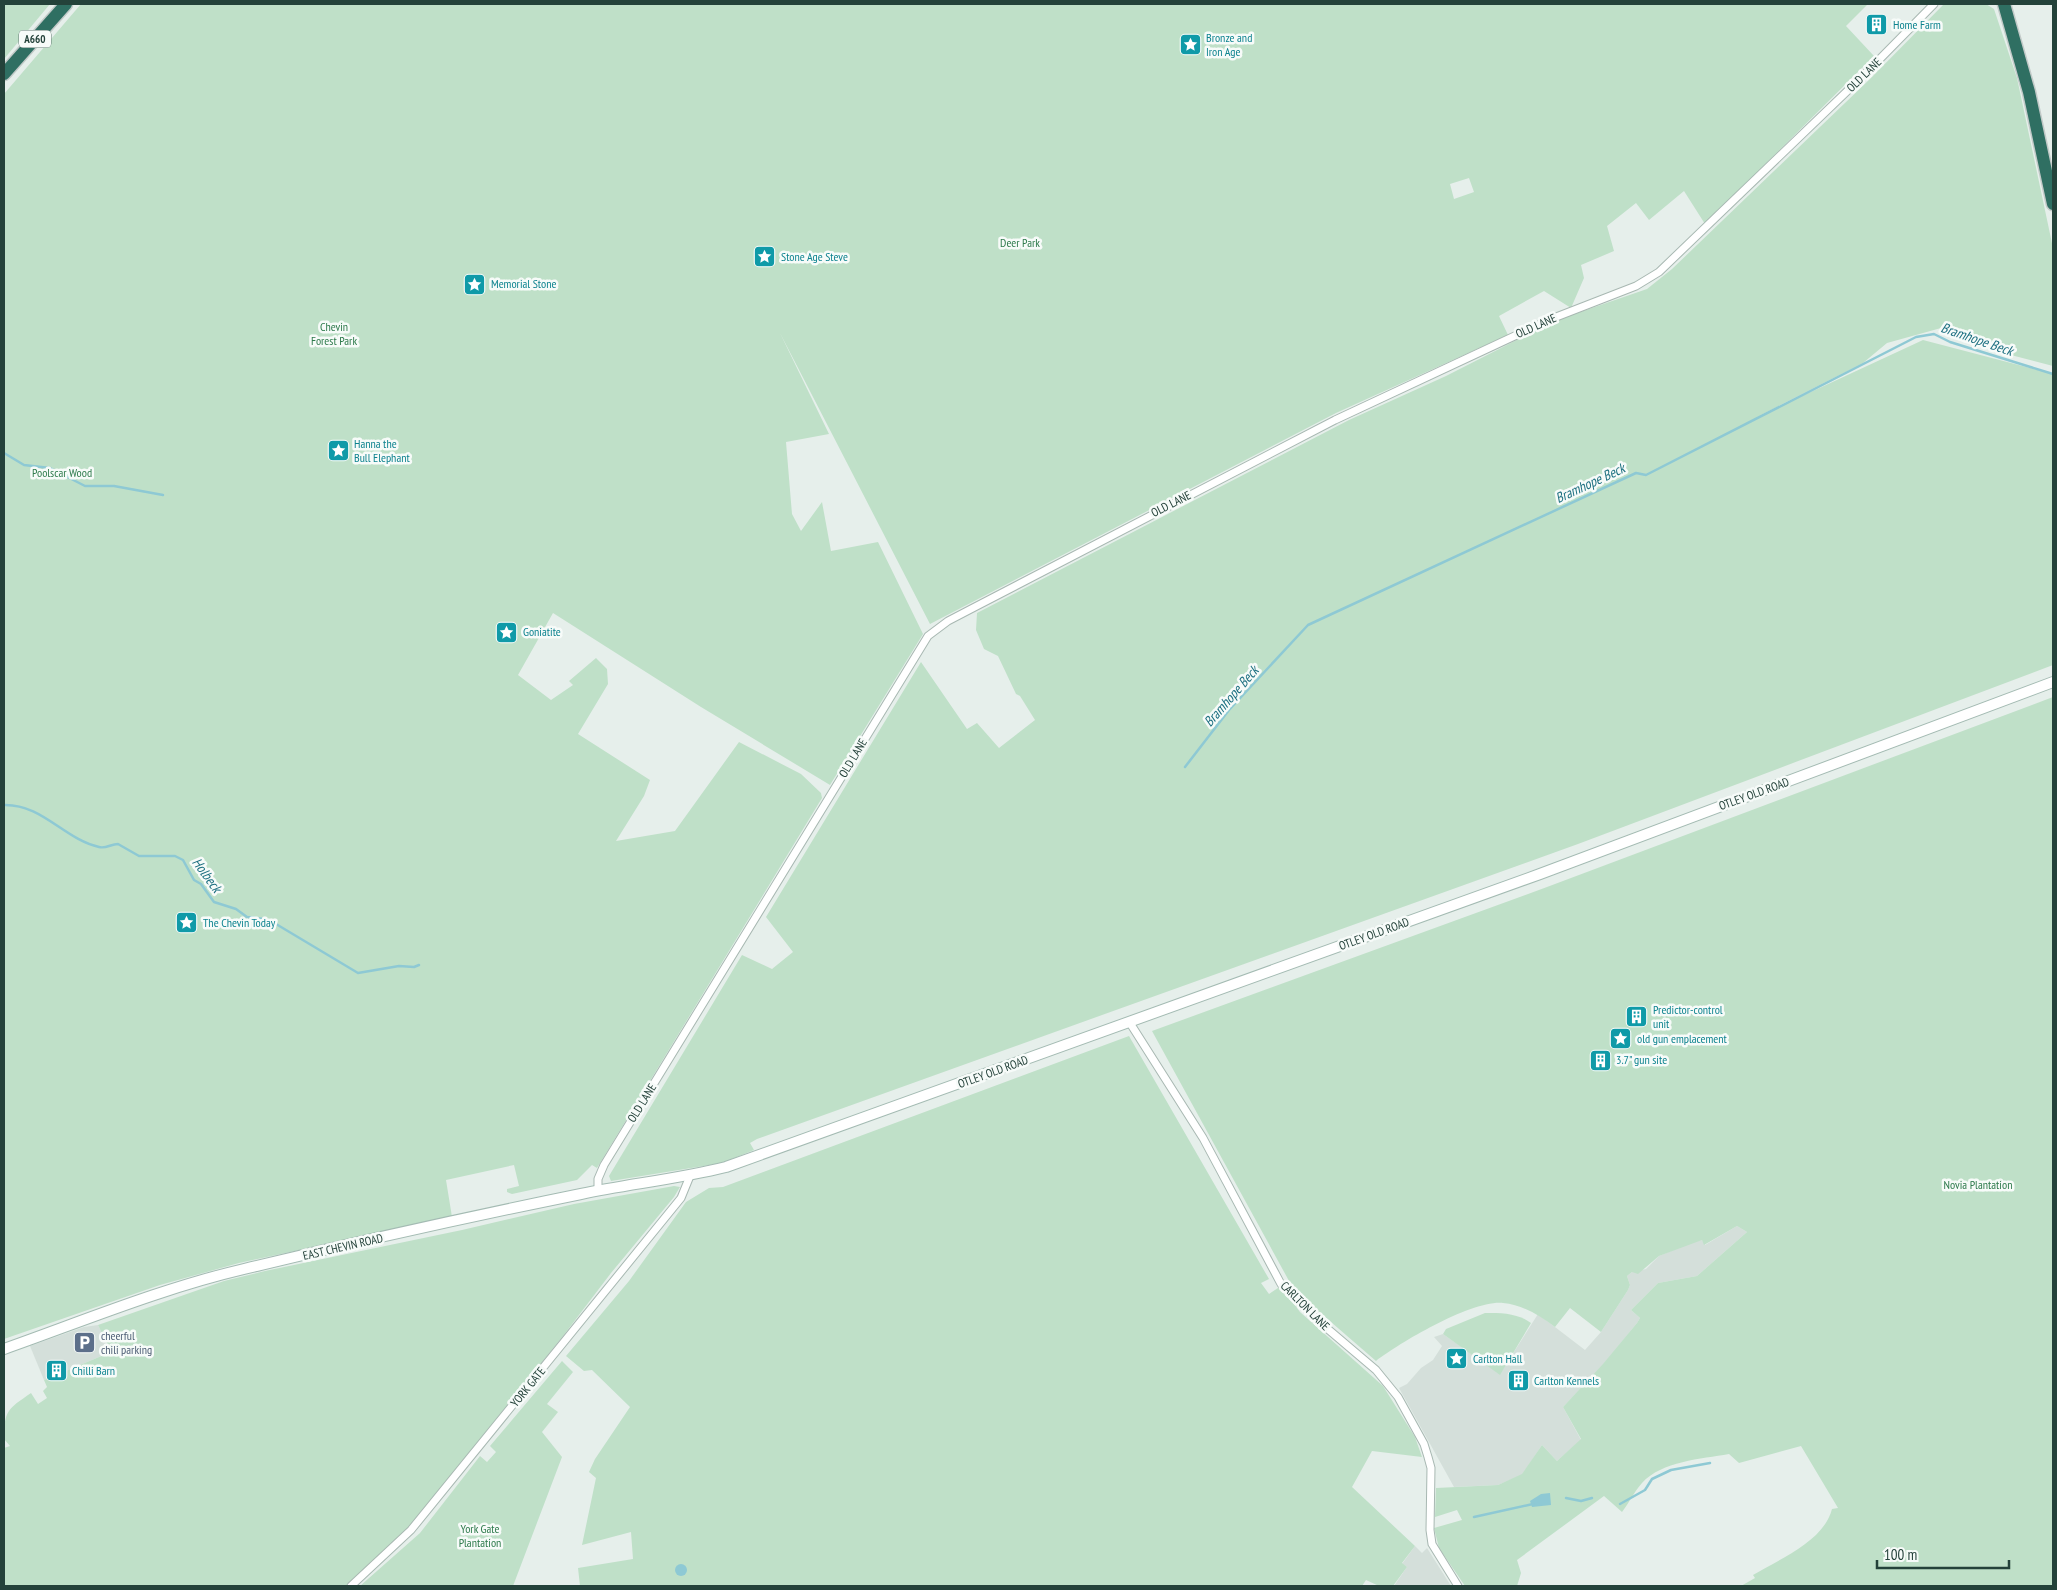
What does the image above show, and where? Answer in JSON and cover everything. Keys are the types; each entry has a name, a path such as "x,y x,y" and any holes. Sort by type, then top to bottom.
{"highway":[{"name":"A660","path":"4,74 66,4"},
{"path":"2004,4 2025,75 2053,204"}],"street":[{"name":"OLD LANE","path":"598,1191 598,1180 604,1165 921,647 933,632 948,621 1335,420 1551,319 1636,286 1659,272 1858,81 1934,4"},
{"name":"OTLEY OLD ROAD","path":"690,1176 726,1167 1130,1023 1540,874 2053,682"},
{"name":"CARLTON LANE","path":"1130,1023 1203,1138 1281,1284 1316,1319 1376,1370 1398,1397 1424,1444 1431,1468 1430,1530 1432,1544 1458,1586"},
{"name":"EAST CHEVIN ROAD","path":"4,1349 108,1311 244,1269 598,1191 690,1176"},
{"name":"YORK GATE","path":"351,1586 411,1530 674,1205 690,1176"}],"shaded area":[{"path":"1737,1226 1747,1232 1697,1276 1658,1283 1631,1310 1640,1318 1637,1323 1603,1365 1563,1407 1581,1440 1557,1461 1542,1445 1522,1475 1498,1485 1454,1487 1399,1388 1407,1384 1421,1368 1433,1360 1442,1346 1434,1337 1443,1334 1500,1374 1538,1314 1585,1350 1601,1332 1628,1290 1630,1285 1627,1276 1632,1272 1646,1269 1659,1256 1695,1241 1702,1240 1705,1245"},
{"path":"98,1325 111,1352 44,1380 30,1346 84,1327"},
{"path":"1415,1546 1422,1553 1427,1548 1451,1586 1394,1586 1407,1567 1402,1564"}],"green space":[{"path":"4,4 50,4 4,59"},
{"name":"Chevin Forest Park","path":"81,4 1868,4 1846,26 1874,56 1705,224 1684,191 1649,220 1636,203 1607,226 1614,251 1581,265 1584,278 1571,308 1544,291 1499,316 1508,335 1336,413 930,624 780,333 829,434 786,442 792,514 801,531 822,502 831,551 878,542 923,634 830,785 701,707 553,613 518,675 551,700 573,685 569,681 596,658 607,669 608,684 578,734 650,780 644,796 616,841 675,831 739,742 801,774 821,793 822,798 597,1168 592,1165 577,1180 512,1194 507,1192 507,1189 519,1186 514,1165 446,1180 452,1217 239,1263 160,1285 4,1339 4,94","holes":["1469,178 1474,192 1454,199 1450,184"]},
{"path":"1944,4 1986,4 1994,9 2017,78 2053,248 2053,366 2007,354 1941,328 1887,343 1863,363 1757,417 1923,340 2053,374 2053,665 1578,844 757,1139 750,1143 754,1150 722,1163 611,1181 609,1176 742,955 772,969 793,952 766,917 921,662 967,729 977,723 999,748 1035,720 1020,696 1016,694 998,656 984,649 976,630 977,613 1349,420 1446,376 1554,321 1647,289 1672,269 1870,79"},
{"name":"Novia Plantation","path":"2053,697 2053,1586 1741,1586 1755,1578 1753,1575 1788,1556 1811,1540 1820,1531 1832,1509 1838,1508 1801,1446 1739,1463 1729,1454 1671,1465 1650,1476 1642,1483 1622,1512 1604,1496 1517,1560 1521,1573 1517,1586 1465,1586 1439,1548 1434,1528 1462,1520 1457,1510 1435,1517 1436,1488 1498,1485 1522,1474 1542,1445 1557,1461 1581,1439 1563,1407 1603,1364 1637,1323 1640,1318 1631,1310 1658,1283 1697,1276 1747,1232 1737,1226 1704,1245 1702,1240 1659,1256 1638,1274 1632,1272 1627,1276 1630,1285 1628,1290 1601,1332 1570,1308 1555,1327 1524,1308 1503,1303 1490,1304 1474,1308 1437,1324 1376,1361 1294,1290 1152,1031 1547,887"},
{"path":"1129,1036 1269,1279 1261,1283 1269,1294 1281,1286 1300,1312 1383,1386 1415,1437 1422,1457 1372,1451 1352,1487 1415,1546 1402,1563 1407,1567 1393,1586 1379,1586 1366,1580 1362,1586 580,1586 578,1568 633,1559 631,1532 582,1545 596,1478 589,1472 595,1459 630,1407 592,1370 584,1371 566,1356 629,1281 686,1202 709,1188 723,1187"},
{"path":"674,1186 680,1187 674,1197 611,1273 563,1336 410,1526 346,1586 4,1586 4,1448 10,1446 4,1439 6,1416 12,1407 31,1393 38,1404 47,1398 43,1391 47,1387 44,1380 111,1352 98,1325 224,1281 265,1271 462,1230 574,1204"},
{"path":"1485,1313 1515,1315 1531,1323 1500,1375 1443,1334 1446,1329"},
{"name":"York Gate Plantation","path":"562,1361 573,1372 547,1404 558,1412 542,1432 562,1457 513,1586 360,1586 420,1533 480,1456 487,1462 496,1452 490,1446"}],"water":[{"path":"1550,1493 1551,1505 1532,1507 1530,1501 1541,1494"},
{"path":"679,1564 683,1564 687,1570 683,1576 679,1576 675,1572 675,1568"}],"waterway":[{"name":"Bramhope Beck","path":"1185,767 1229,710 1308,625 1636,473 1646,475 1916,337 1934,334 1950,342 2053,374"},
{"path":"4,453 24,465 50,468 85,486 114,486 163,495"},
{"name":"Holbeck","path":"4,805 18,806 30,810 86,843 99,847 118,844 139,856 175,856 183,860 194,880 201,884 214,902 236,909 247,917 264,919 276,924 358,973 399,966 414,967 419,965"},
{"path":"1620,1504 1645,1490 1652,1479 1671,1470 1710,1463"},
{"path":"1566,1498 1581,1501 1592,1498"},
{"path":"1474,1517 1533,1504"}],"place":[{"name":"Home Farm","path":"1877,25"},
{"name":"Bronze and Iron Age","path":"1190,45"},
{"name":"Stone Age Steve","path":"765,257"},
{"name":"Memorial Stone","path":"475,284"},
{"name":"Hanna the Bull Elephant","path":"338,451"},
{"name":"Goniatite","path":"507,632"},
{"name":"The Chevin Today","path":"187,923"},
{"name":"Predictor-control unit","path":"1637,1017"},
{"name":"old gun emplacement","path":"1621,1039"},
{"name":"3.7\" gun site","path":"1600,1060"},
{"name":"cheerful chili parking","path":"85,1343"},
{"name":"Carlton Hall","path":"1457,1359"},
{"name":"Chilli Barn","path":"56,1371"},
{"name":"Carlton Kennels","path":"1518,1381"}],"park label":[{"name":"Deer Park","path":"1020,243"},
{"name":"Poolscar Wood","path":"62,473"}]}
